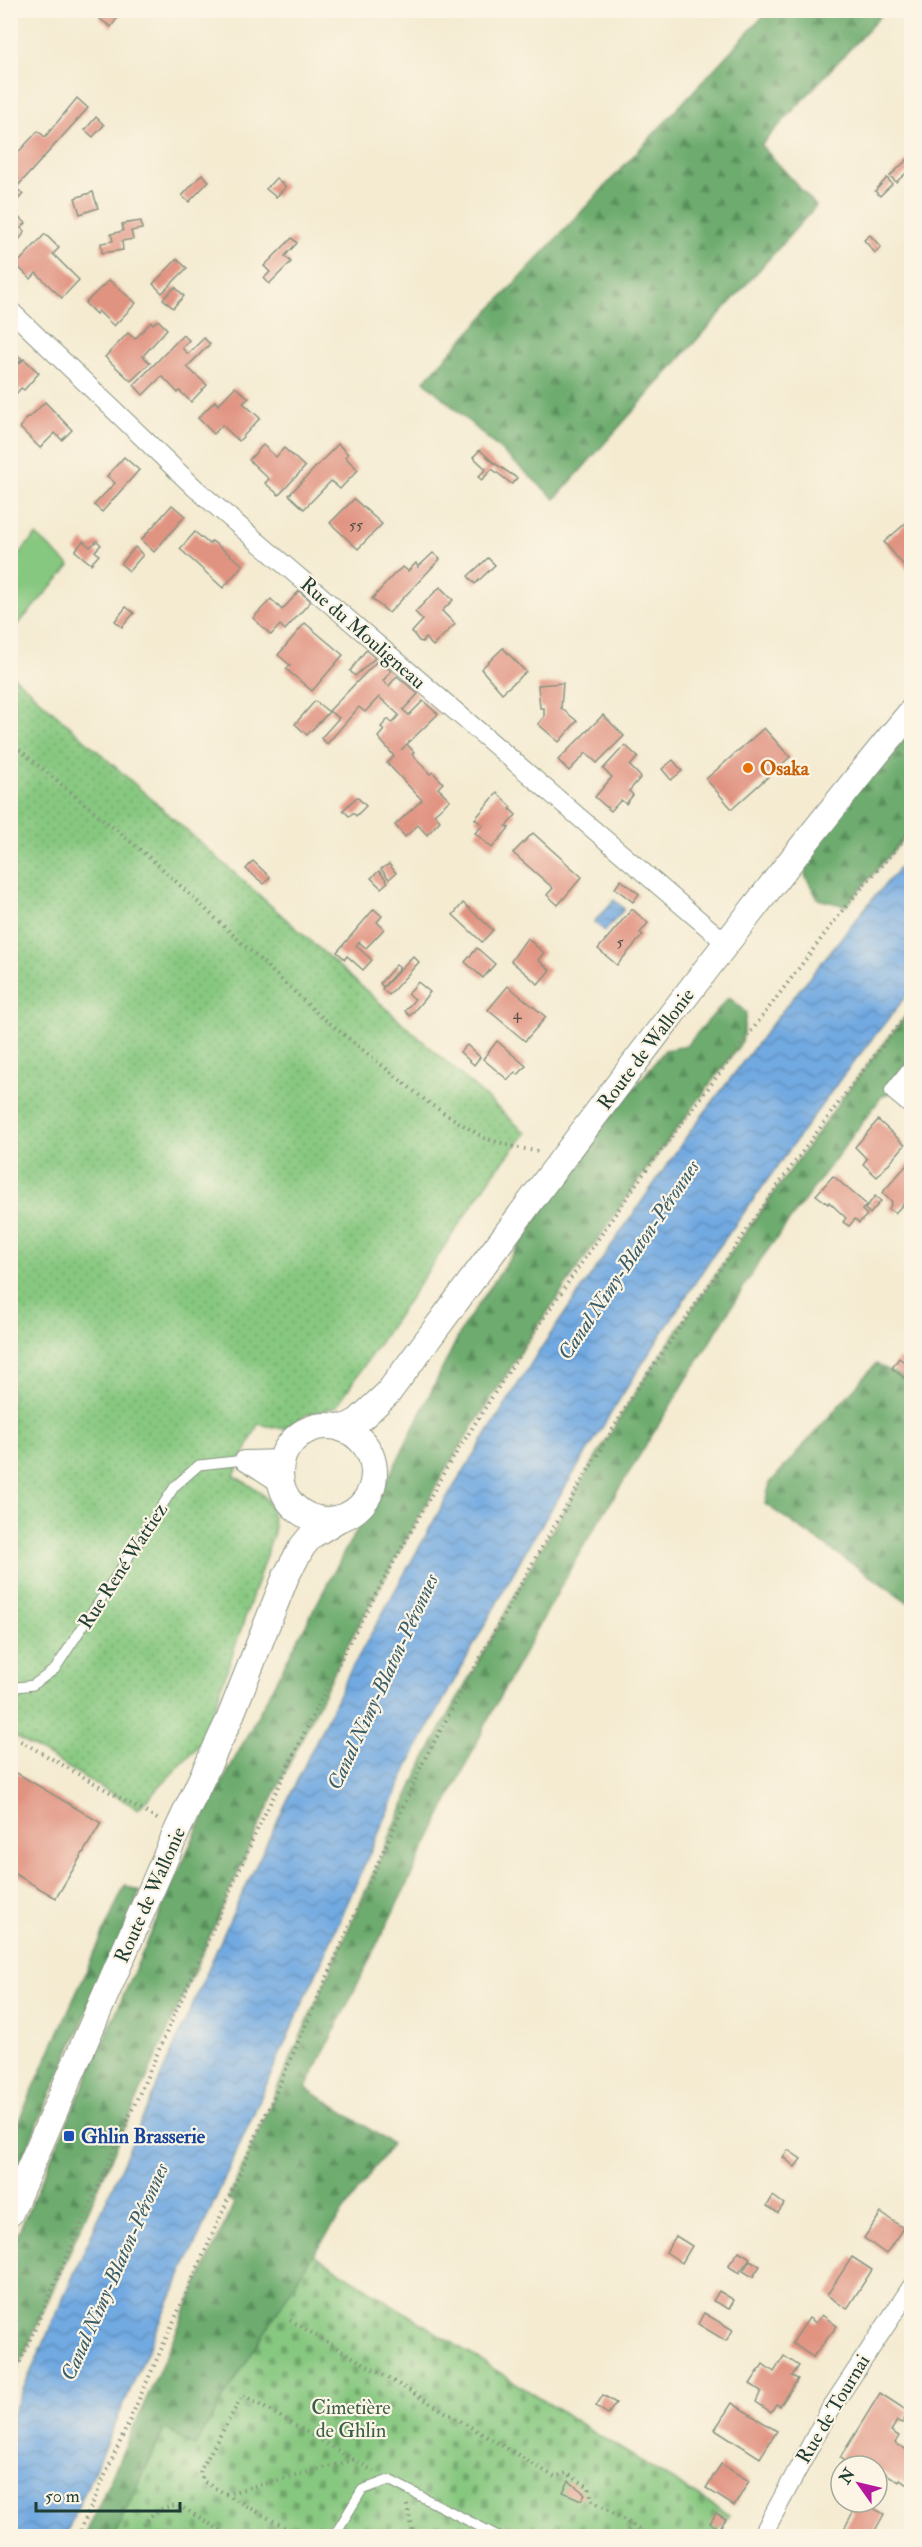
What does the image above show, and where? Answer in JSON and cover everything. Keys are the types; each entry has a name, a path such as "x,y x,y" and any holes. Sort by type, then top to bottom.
{"main road":[{"name":"Route de Wallonie","path":"388,1393 726,944 912,711"},
{"path":"343,1429 358,1421 388,1393"},
{"path":"286,1576 302,1546 311,1536 340,1518 353,1513 363,1504 371,1491 374,1476 372,1428 388,1393"},
{"path":"286,1576 293,1528 280,1472 282,1459 289,1446 300,1435 313,1428 328,1426 343,1429 356,1436 366,1447 372,1461"},
{"path":"284,1490 299,1510 315,1519 340,1518"},
{"name":"Route de Wallonie","path":"10,2213 177,1831 229,1720 286,1576"}],"street":[{"name":"Rue du Mouligneau","path":"10,310 195,488 726,944"},
{"path":"912,1068 894,1091 912,1106"},
{"path":"244,1460 282,1459"},
{"path":"244,1460 284,1490"},
{"name":"Rue de Tournai","path":"762,2536 829,2411 912,2286"}],"lane":[{"name":"Rue René Wattiez","path":"10,1688 33,1685 55,1669 175,1486 199,1465 244,1460"},
{"path":"334,2536 362,2490 389,2480 498,2536"}],"path":[{"path":"10,742 156,863 317,1013 430,1104 484,1137 514,1147"},
{"path":"10,2384 256,1832 348,1646 444,1472 534,1333 643,1174 846,906 912,830"},
{"path":"78,2536 424,1760 536,1557 636,1391 784,1177 854,1082 912,1009"},
{"path":"10,1735 177,1831"},
{"path":"290,2320 555,2477 566,2473 589,2487 592,2500 650,2536"},
{"path":"300,2536 203,2481 200,2471 243,2395 389,2480"},
{"path":"225,2494 355,2460"},
{"path":"403,2487 414,2536"},
{"path":"138,2536 146,2519 160,2508 178,2505 230,2536"},
{"path":"625,2536 631,2524"}],"green space":[{"path":"768,11 885,11 761,145 816,206 555,499 424,381"},
{"path":"36,535 70,566 11,632 11,563"},
{"path":"11,674 526,1133 494,1173 336,1407 306,1415 284,1429 258,1424 234,1476 259,1492 269,1503 274,1532 203,1741 138,1809 11,1734"},
{"path":"911,711 911,830 846,906 818,899 805,875 810,836"},
{"path":"729,997 746,1013 742,1042 643,1174 533,1333 444,1472 347,1646 256,1832 11,2384 11,2249 196,1832 348,1545 390,1475 463,1327 582,1153 665,1050 686,1046"},
{"path":"911,1009 911,1068 894,1091 882,1096 761,1259 581,1550 497,1702 306,2088 392,2144 313,2254 194,2447 164,2429 114,2536 85,2536 234,2203 228,2199 424,1760 536,1557 636,1391 720,1268 854,1082"},
{"path":"876,1364 911,1381 911,1604 765,1504 770,1483"},
{"path":"125,1885 140,1892 11,2184 11,2138"},
{"name":"Cimetière de Ghlin","path":"313,2254 582,2425 729,2515 715,2536 114,2536 165,2428 194,2447"}],"water":[{"name":"Canal Nimy-Blaton-Péronnes","path":"911,855 911,990 841,1078 709,1261 527,1548 413,1756 65,2536 11,2536 11,2417 232,1915 347,1677 446,1499 539,1351 689,1133 775,1020"},
{"path":"614,900 624,909 605,931 594,922"}],"building":[{"path":"114,10 123,10 111,27 100,19 104,12 110,16"},
{"path":"77,98 88,108 16,188 23,194 10,208 10,161 38,131 45,137"},
{"path":"96,117 104,125 93,137 85,130"},
{"path":"909,158 912,161 912,168 896,182 890,176"},
{"path":"202,174 209,181 189,202 182,196"},
{"path":"276,178 286,187 276,197 266,189"},
{"path":"887,178 892,184 880,196 875,191"},
{"path":"93,192 98,208 80,214 75,198"},
{"path":"10,210 26,223 21,228 24,231 23,235 10,250"},
{"path":"141,221 142,229 131,231 133,239 122,241 123,250 102,253 101,243 113,241 111,234 123,231 122,224"},
{"path":"45,234 59,248 53,254 79,280 62,298 36,273 31,279 16,265"},
{"path":"870,235 881,247 875,253 864,240"},
{"path":"292,238 297,243 285,256 291,262 269,284 264,278 270,272 264,266"},
{"path":"177,259 187,268 162,293 153,284"},
{"path":"109,280 136,303 114,326 98,311 96,314 85,303"},
{"path":"175,287 184,296 173,308 163,299"},
{"path":"158,320 167,329 143,356 150,363 131,381 105,357 128,333 135,339 151,322 153,324"},
{"path":"183,335 189,340 182,348 188,354 204,338 210,344 187,367 207,385 191,402 180,391 178,393 162,376 143,395 134,385"},
{"path":"10,348 22,359 10,372"},
{"path":"24,359 39,373 24,390 21,388 15,395 10,391 10,373"},
{"path":"235,387 249,398 243,403 260,418 239,441 222,425 214,434 198,418 215,401 218,405"},
{"path":"45,402 72,430 62,440 55,433 40,448 20,428 27,417 30,417"},
{"path":"338,444 348,454 345,457 358,470 340,489 331,481 304,509 289,495"},
{"path":"263,445 276,457 284,448 305,467 279,495 265,483 269,479 249,460"},
{"path":"480,450 494,463 517,478 512,484 492,469 482,480 478,477 486,469 473,457"},
{"path":"124,457 139,470 102,512 94,505 115,483 107,476"},
{"path":"354,499 382,524 358,549 330,523"},
{"path":"172,505 185,516 154,552 141,540"},
{"path":"912,518 912,575 884,542"},
{"path":"195,532 209,544 212,541 243,565 223,588 180,549"},
{"path":"83,541 90,547 97,541 101,545 95,551 99,555 91,564 75,551"},
{"path":"135,547 143,555 129,571 121,564"},
{"path":"433,553 440,559 389,613 372,599 395,573 403,567 408,571 416,563 418,567"},
{"path":"488,558 495,565 475,584 468,576"},
{"path":"440,587 453,600 442,611 455,624 433,646 425,638 422,642 419,641 412,632 423,620 415,612"},
{"path":"299,591 311,601 285,630 280,625 271,635 253,618 271,599 282,610"},
{"path":"126,607 134,613 122,627 115,621"},
{"path":"305,623 343,655 312,691 286,669 290,665 278,655"},
{"path":"503,648 526,672 502,693 481,669"},
{"path":"366,650 375,658 355,676 350,671"},
{"path":"378,660 391,671 383,681 389,686 397,676 418,694 403,710 409,715 423,701 438,714 407,744 414,752 412,754 430,774 433,772 443,783 438,788 450,800 434,814 440,821 427,835 418,825 405,837 395,825 422,800 387,763 394,756 378,737 384,730 381,727 388,719 392,723 399,715 379,697 365,712 359,707 327,744 321,738 339,718 329,711"},
{"path":"563,683 561,708 577,721 559,742 538,724 544,717 544,708 540,708 538,685"},
{"path":"315,701 329,712 307,735 295,724"},
{"path":"603,715 624,736 597,763 586,753 569,771 558,760"},
{"name":"Osaka","path":"764,728 790,757 732,809 706,779"},
{"path":"625,745 638,757 630,766 641,777 629,791 633,795 626,804 621,800 611,811 595,797 612,777 603,769"},
{"path":"673,760 682,771 671,780 662,769"},
{"path":"497,793 512,807 510,809 516,815 506,826 509,828 492,848 475,833 483,825 475,819"},
{"path":"357,797 366,806 356,816 353,813 349,816 343,810"},
{"path":"533,833 582,877 558,905 547,895 553,888 513,853"},
{"path":"253,861 270,877 264,884 246,869"},
{"path":"389,864 396,873 389,879 381,869"},
{"path":"379,871 388,882 381,888 371,878"},
{"path":"621,880 639,894 633,902 615,888"},
{"path":"463,903 493,930 482,942 453,915"},
{"path":"374,909 382,916 377,922 384,929 366,948 359,942 356,946 372,960 363,970 347,956 345,959 337,952"},
{"path":"632,909 648,923 640,933 643,935 617,965 598,949"},
{"path":"527,938 544,953 538,960 550,970 538,984 511,961"},
{"path":"477,948 495,964 483,978 465,962"},
{"path":"413,956 419,962 389,995 382,989"},
{"path":"396,965 400,968 383,987 380,983"},
{"path":"418,982 430,992 410,1016 405,1011 415,999 408,994"},
{"path":"508,986 546,1017 525,1041 488,1010"},
{"path":"497,1041 526,1066 518,1075 515,1072 508,1080 483,1059"},
{"path":"467,1045 480,1057 474,1065 460,1052"},
{"path":"878,1120 905,1145 877,1177 863,1164 867,1159 855,1147"},
{"path":"912,1159 912,1195 895,1213 889,1209 892,1202 882,1193"},
{"path":"833,1176 867,1205 862,1210 867,1215 859,1223 855,1219 849,1226 843,1222 846,1218 829,1202 828,1204 816,1195"},
{"path":"875,1196 881,1201 870,1214 865,1209"},
{"path":"899,1358 912,1368 904,1378 892,1368"},
{"path":"10,1769 101,1823 56,1898 10,1871"},
{"path":"788,2150 801,2159 795,2167 783,2157"},
{"path":"773,2196 784,2204 778,2213 767,2206"},
{"path":"881,2213 903,2228 886,2254 864,2238"},
{"path":"676,2236 692,2246 682,2263 666,2252"},
{"path":"739,2251 750,2258 739,2273 728,2266"},
{"path":"852,2257 872,2270 847,2309 827,2295"},
{"path":"750,2260 760,2266 753,2277 743,2271"},
{"path":"719,2291 734,2300 729,2309 713,2301"},
{"path":"704,2313 733,2330 726,2341 698,2324"},
{"path":"822,2315 837,2326 813,2357 792,2343 809,2318 816,2323"},
{"path":"784,2356 799,2366 792,2376 798,2379 780,2406 776,2404 771,2412 756,2402 761,2391 750,2384 763,2364 774,2372"},
{"path":"880,2393 909,2412 902,2423 897,2421 891,2431 899,2436 895,2443 912,2453 912,2487 889,2476 889,2454 842,2454"},
{"path":"603,2395 616,2403 608,2414 596,2406"},
{"path":"732,2403 777,2431 760,2458 715,2429"},
{"path":"721,2464 749,2481 734,2506 706,2488"},
{"path":"569,2481 585,2494 581,2500 563,2492"},
{"path":"716,2513 726,2519 719,2529 710,2523"},
{"path":"852,2514 884,2514 872,2536 848,2536 842,2533"}],"place":[{"name":"Osaka","path":"748,768"},
{"name":"Ghlin Brasserie","path":"69,2136"}]}
